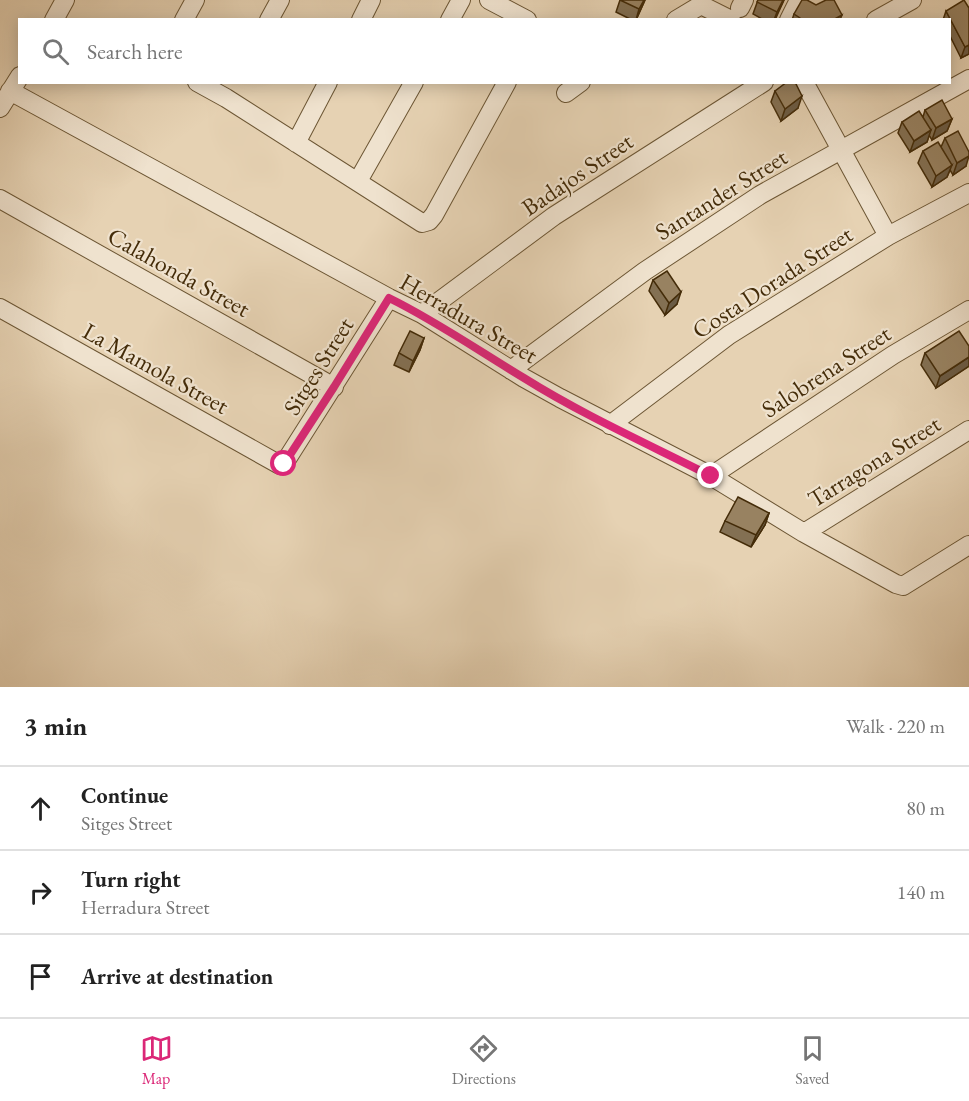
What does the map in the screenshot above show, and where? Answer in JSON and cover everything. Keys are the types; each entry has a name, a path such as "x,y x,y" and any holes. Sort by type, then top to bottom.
{"street":[{"path":"55,18 65,0"},
{"path":"185,18 195,0"},
{"path":"270,18 280,0"},
{"path":"362,18 371,0"},
{"path":"451,18 460,0"},
{"path":"489,0 518,10"},
{"path":"790,18 799,0"},
{"path":"880,18 912,0"},
{"path":"679,18 701,5 738,9"},
{"name":"Santander Street","path":"511,370 645,271 760,195 969,78"},
{"path":"0,108 15,84"},
{"name":"Herradura Street","path":"15,84 389,298 422,314 511,370 610,425 711,476 804,533 896,584 903,586 969,545"},
{"path":"204,84 230,90 296,143 422,223 429,221 434,215 506,84"},
{"path":"296,143 327,84"},
{"path":"358,181 413,84"},
{"path":"566,93 578,84"},
{"name":"Badajos Street","path":"422,314 554,216 761,84"},
{"path":"805,84 888,236"},
{"name":"Costa Dorada Street","path":"610,425 729,335 888,236 969,193"},
{"name":"Calahonda Street","path":"0,199 334,387"},
{"name":"Sitges Street","path":"287,459 389,298"},
{"name":"La Mamola Street","path":"0,308 277,464 284,464 287,459"},
{"name":"Salobrena Street","path":"711,476 893,355 969,310"},
{"name":"Tarragona Street","path":"804,533 969,430"}],"building":[{"path":"620,0 644,0 639,9"},
{"path":"758,0 783,0 777,12 757,2"},
{"path":"802,0 816,5 826,0 834,0 842,15 837,18 800,18 794,14"},
{"path":"964,0 969,8 969,45 965,47 946,11"},
{"path":"784,84 796,84 802,96 785,109 775,91"},
{"path":"942,100 952,119 936,128 925,110"},
{"path":"919,111 931,130 914,141 902,122"},
{"path":"958,131 969,156 957,163 945,138"},
{"path":"938,142 952,165 936,176 923,151"},
{"path":"667,271 681,292 669,303 653,280"},
{"path":"410,331 424,338 413,361 399,353"},
{"path":"959,331 969,346 969,357 940,376 925,353"},
{"path":"738,497 769,513 756,535 725,521"}],"route":[{"path":"284,464 389,298 422,314 560,398 711,476"}]}
